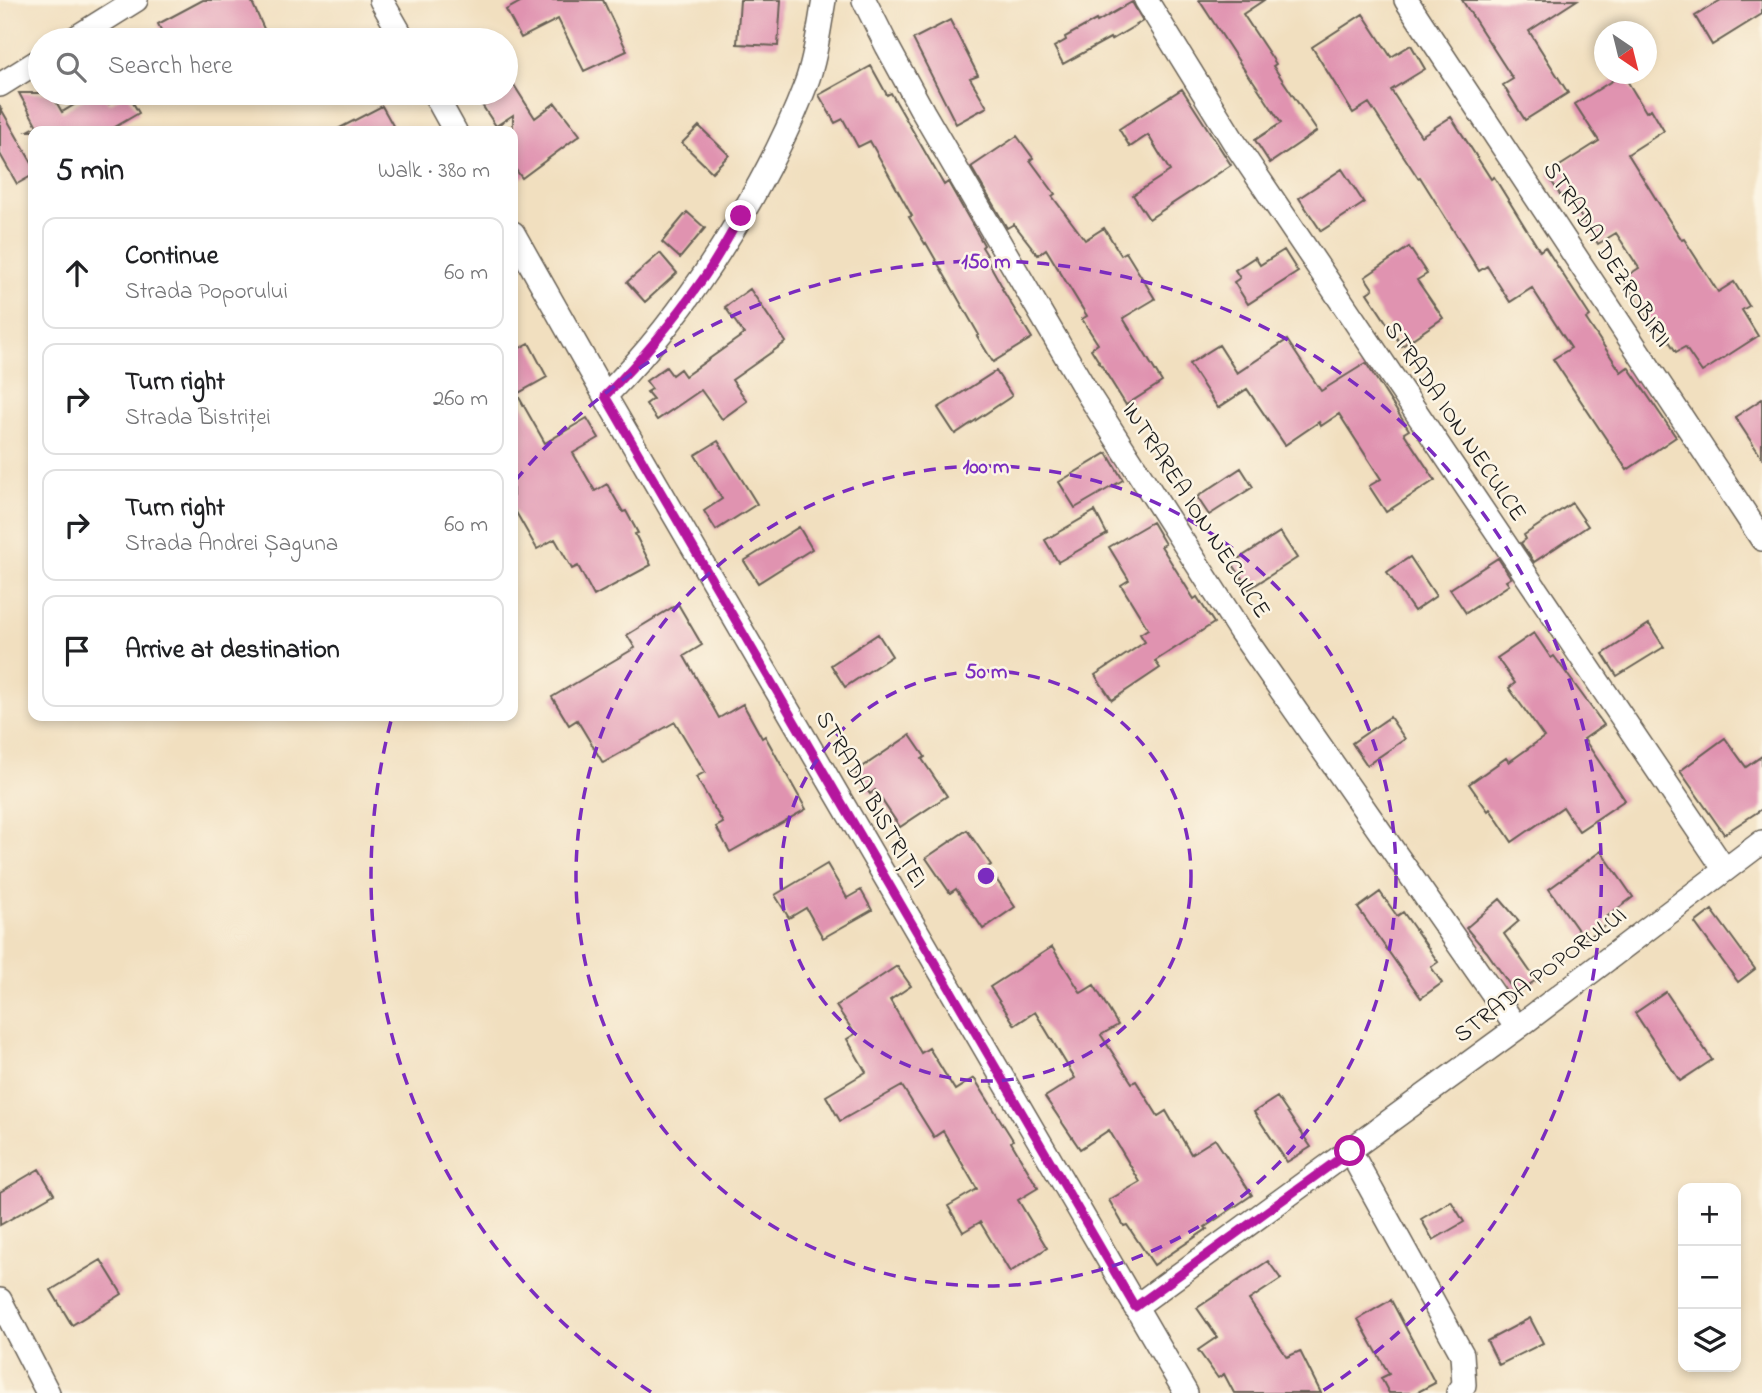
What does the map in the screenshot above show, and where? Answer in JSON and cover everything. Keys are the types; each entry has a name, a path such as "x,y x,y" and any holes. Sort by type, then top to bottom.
{"street":[{"path":"91,28 136,0"},
{"path":"382,0 397,28"},
{"path":"605,396 666,328 705,275 775,155 807,82 824,0"},
{"name":"INTRAREA ION NECULCE","path":"864,0 923,112 1088,394 1240,631 1517,1028"},
{"name":"STRADA ION NECULCE","path":"1146,0 1234,142 1725,870"},
{"name":"STRADA DEZROBIRII","path":"1406,0 1762,539"},
{"path":"0,85 28,68"},
{"path":"441,105 453,126"},
{"name":"STRADA BISTRIȚEI","path":"518,242 605,396 1186,1393"},
{"name":"STRADA POPORULUI","path":"1135,1307 1517,1028 1762,842"},
{"path":"1350,1151 1462,1354 1464,1385 1458,1393"},
{"path":"0,1300 47,1393"}],"building":[{"path":"203,0 251,0 264,28 160,28 158,24"},
{"path":"524,0 603,0 627,51 584,71 558,19 521,38 506,10"},
{"path":"740,0 781,0 778,46 737,44"},
{"path":"1199,0 1264,0 1243,14 1276,64 1273,66 1317,131 1270,163 1255,140 1281,123"},
{"path":"1462,0 1577,0 1529,31 1568,93 1525,120 1503,85 1513,79"},
{"path":"1721,0 1762,0 1762,14 1712,45 1695,16"},
{"path":"1132,2 1143,21 1063,64 1054,47 1066,40 1065,37"},
{"path":"1363,14 1391,57 1411,45 1425,69 1391,90 1421,136 1451,117 1491,179 1494,177 1540,251 1545,247 1590,316 1586,319 1621,372 1628,367 1676,437 1627,470 1553,359 1571,348 1532,288 1510,302 1487,266 1479,271 1420,177 1418,178 1369,103 1353,113 1312,47"},
{"path":"950,20 978,75 970,78 987,107 956,124 913,39"},
{"path":"871,66 887,95 891,93 944,185 948,182 984,245 982,247 987,255 985,256 1002,289 1032,338 993,362 909,217 912,216 870,141 858,147 843,119 835,123 819,95"},
{"path":"1607,84 1629,84 1646,112 1651,109 1664,131 1628,154 1718,292 1734,282 1749,306 1742,310 1758,336 1702,372 1685,347 1676,352 1658,324 1652,327 1626,284 1629,283 1625,277 1639,268 1616,233 1598,244 1566,193 1561,196 1547,174 1599,141 1575,104"},
{"path":"1182,89 1231,165 1149,219 1133,195 1170,171 1148,135 1130,147 1119,129"},
{"path":"518,91 535,118 555,103 580,135 522,178 518,173 518,126 513,126 513,115 496,126 482,105 518,105"},
{"path":"19,93 28,93 28,105 58,105 62,112 74,105 134,105 139,113 117,126 37,126"},
{"path":"382,106 393,126 344,126"},
{"path":"0,107 28,156 28,178 17,184 0,154"},
{"path":"699,126 729,155 712,172 682,143"},
{"path":"1017,136 1033,158 1030,160 1055,194 1052,196 1085,240 1104,228 1121,255 1126,252 1155,299 1123,318 1162,382 1126,405 1091,349 1098,344 1082,319 1087,316 1046,249 1038,255 1014,224 1007,228 971,167"},
{"path":"1342,169 1364,203 1321,231 1299,198"},
{"path":"687,212 705,228 680,258 662,242"},
{"path":"1409,247 1427,274 1417,280 1443,318 1402,346 1367,293 1373,289 1365,277"},
{"path":"1284,250 1298,272 1248,304 1234,282 1240,278 1235,270 1255,257 1260,265"},
{"path":"660,253 677,273 645,302 627,282"},
{"path":"750,289 786,342 732,380 747,401 722,419 701,390 657,420 646,404 653,399 647,392 652,389 646,381 666,367 672,375 680,369 685,376 744,334 725,307"},
{"path":"1287,340 1321,391 1366,363 1409,430 1404,433 1435,480 1386,512 1369,486 1381,479 1339,414 1321,426 1319,422 1285,445 1247,389 1218,408 1189,364 1219,345 1237,373"},
{"path":"529,343 547,377 518,393 518,349"},
{"path":"996,371 1012,396 955,434 938,408"},
{"path":"518,396 545,443 587,418 599,438 573,453 595,491 607,484 623,512 626,511 651,565 594,596 578,566 572,569 555,539 537,549 518,516"},
{"path":"1762,399 1762,458 1735,417"},
{"path":"718,441 757,504 716,530 704,511 722,499 695,455"},
{"path":"1107,453 1123,480 1075,508 1059,482"},
{"path":"1241,468 1253,487 1209,515 1197,497"},
{"path":"1572,503 1588,526 1534,562 1521,543 1526,539 1524,535"},
{"path":"1095,511 1107,534 1058,562 1045,540"},
{"path":"1152,522 1165,544 1161,546 1194,599 1197,597 1214,623 1155,661 1160,668 1112,700 1095,675 1145,642 1140,634 1148,629 1121,585 1129,580 1109,547"},
{"path":"799,527 812,549 758,583 744,561"},
{"path":"1280,532 1297,558 1249,589 1232,563"},
{"path":"1410,557 1436,596 1414,611 1387,572"},
{"path":"1498,558 1511,578 1506,581 1509,585 1466,613 1450,589"},
{"path":"678,604 702,645 684,656 719,718 743,704 762,738 765,736 806,809 730,852 716,827 723,823 696,777 705,772 675,722 603,763 577,720 569,725 552,697 635,648 627,635"},
{"path":"1649,624 1664,647 1617,676 1603,654"},
{"path":"1534,633 1604,725 1584,739 1625,800 1579,831 1563,807 1512,842 1469,784 1506,758 1509,762 1544,737 1509,688 1515,683 1497,658"},
{"path":"878,634 892,656 845,687 831,665"},
{"path":"1390,717 1405,739 1367,765 1352,743"},
{"path":"910,735 925,757 922,759 947,796 900,827 875,790 870,794 855,772"},
{"path":"1725,738 1746,767 1762,756 1762,809 1724,834 1680,771"},
{"path":"967,830 1015,907 983,929 956,889 950,893 926,858"},
{"path":"1601,851 1633,897 1604,919 1608,924 1585,940 1549,889"},
{"path":"827,864 847,898 861,890 872,910 823,938 806,908 789,918 775,895"},
{"path":"1380,892 1397,916 1403,912 1438,962 1431,967 1442,983 1421,998 1358,908"},
{"path":"1500,899 1519,921 1504,934 1536,980 1516,994 1487,952 1466,928"},
{"path":"1712,910 1755,969 1738,982 1695,923"},
{"path":"1052,947 1081,993 1094,985 1118,1025 1101,1035 1132,1083 1136,1081 1158,1116 1166,1111 1191,1154 1215,1139 1252,1195 1154,1265 1127,1225 1124,1226 1109,1200 1140,1182 1109,1130 1080,1149 1045,1097 1075,1078 1035,1012 1015,1025 990,987"},
{"path":"897,966 911,986 890,1000 921,1053 929,1048 955,1090 974,1078 1013,1140 1011,1142 1038,1188 1018,1200 1047,1248 1010,1272 980,1222 963,1232 948,1206 977,1189 943,1131 934,1137 902,1086 840,1121 826,1096 866,1072 847,1039 855,1034 836,1006"},
{"path":"1666,992 1712,1060 1680,1081 1635,1013"},
{"path":"1277,1097 1311,1147 1287,1162 1254,1112"},
{"path":"39,1169 54,1194 0,1225 0,1192"},
{"path":"1451,1201 1464,1222 1433,1240 1421,1219"},
{"path":"101,1260 122,1294 72,1325 51,1290"},
{"path":"1268,1261 1281,1279 1249,1300 1287,1357 1300,1351 1321,1393 1234,1393 1224,1374 1218,1378 1198,1350 1217,1337 1197,1308"},
{"path":"1391,1300 1435,1383 1416,1393 1389,1393 1381,1378 1389,1374 1358,1319"},
{"path":"1530,1318 1543,1343 1499,1365 1487,1341"}],"route":[{"path":"741,216 705,275 666,328 605,396 1135,1307 1350,1151"}]}
